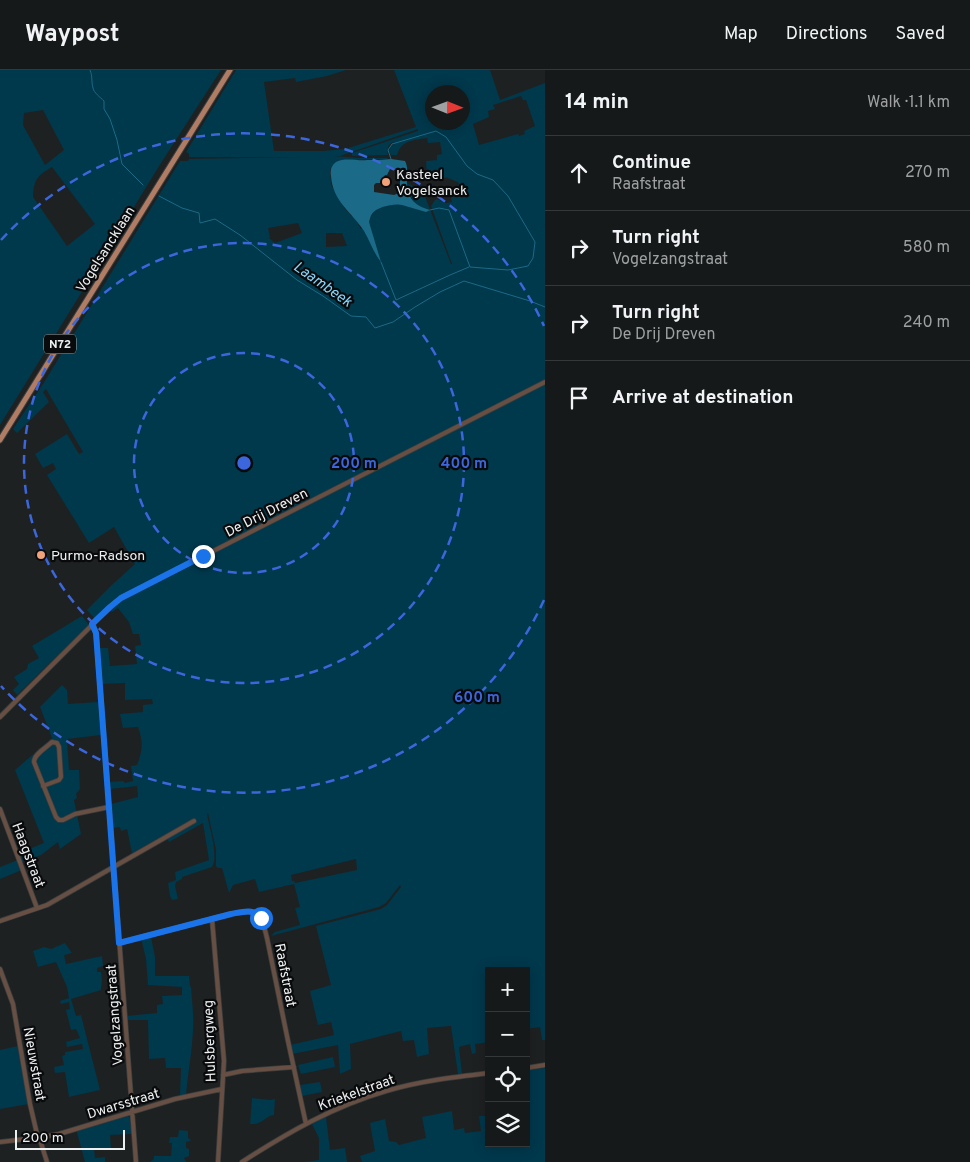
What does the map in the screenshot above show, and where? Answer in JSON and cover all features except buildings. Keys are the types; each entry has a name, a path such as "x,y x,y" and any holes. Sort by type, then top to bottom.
{"main road":[{"name":"Vogelsancklaan","path":"0,440 230,70"}],"street":[{"name":"De Drij Dreven","path":"0,717 92,624 121,598 545,382"},
{"name":"Vogelzangstraat","path":"92,624 96,633 136,1162"},
{"path":"43,786 59,780 61,777 60,747 55,742 52,742 34,758 34,762 43,786 56,817 62,820 75,814 109,807"},
{"name":"Haagstraat","path":"0,809 37,908"},
{"path":"0,921 46,905 194,821"},
{"name":"Raafstraat","path":"119,943 212,919 249,912 256,913 261,918 267,938 306,1124"},
{"name":"Hulsbergweg","path":"212,919 224,1061 218,1162"},
{"name":"Nieuwstraat","path":"0,970 13,1004 30,1104 38,1137 47,1162"},
{"path":"530,1067 545,1065"},
{"path":"224,1075 242,1071 294,1067"},
{"name":"Kriekelstraat","path":"242,1162 306,1124 341,1107 385,1091 423,1082 485,1074"},
{"name":"Dwarsstraat","path":"0,1142 59,1134 187,1095 222,1089"}],"shaded area":[{"path":"0,70 221,70 161,163 0,425","holes":["43,110 64,150 45,165 23,125 24,113","52,167 95,224 67,246 33,197 37,179"]},
{"path":"236,70 346,70 296,82 295,78 264,82 274,151 345,149 416,127 394,70 490,70 500,100 545,83 545,1040 542,1040 540,1027 530,1028 530,967 485,967 485,1043 475,1044 476,1053 472,1054 470,1044 459,1047 462,1074 458,1074 451,1026 427,1028 429,1054 417,1057 414,1040 403,1041 401,1031 350,1044 351,1069 340,1074 338,1045 292,1054 290,1045 334,1035 331,1022 318,1025 310,991 331,985 316,926 381,909 387,905 401,887 400,885 386,903 379,907 271,936 275,932 300,925 295,908 300,907 294,884 259,892 255,879 233,885 229,893 222,868 216,866 216,850 208,813 214,848 212,867 182,877 182,879 176,882 175,886 178,899 172,900 168,883 176,880 175,872 209,860 203,823 169,842 167,838 192,820 132,853 127,829 121,831 120,827 113,828 111,804 138,797 137,786 110,789 109,782 123,781 125,783 133,781 131,766 137,765 142,746 138,727 123,728 120,714 143,712 143,705 153,704 152,699 125,700 125,683 102,684 99,648 108,648 110,666 137,664 135,646 141,645 139,634 133,634 129,622 118,608 112,612 108,607 95,619 87,610 135,564 114,527 89,543 47,475 56,469 53,463 43,468 35,454 67,434 79,454 83,452 46,389 43,392 49,402 17,433 13,429 43,384 180,161 188,161 189,159 303,157 189,157 189,154 186,152","holes":["521,96 523,100 526,100 535,126 524,131 525,134 519,136 518,134 479,145 473,124 489,117 488,111 495,109 493,105","418,129 418,131 352,153 352,156 388,155 388,147 394,142 389,151 391,155 397,155 403,145 413,140 427,138 428,143 440,142 442,154 437,155 437,160 426,161 427,177 448,178 459,183 458,189 449,190 452,202 446,203 437,199 431,206 452,264 423,191 406,183 408,194 415,204 394,204 381,208 371,215 369,222 361,229 356,220 345,209 331,184 330,170 332,166 341,160 388,158 334,156 340,156","298,223 302,233 275,243 269,238 268,228","326,233 342,233 347,246 326,247","356,859 357,870 295,883 292,881 291,875"]},
{"path":"347,159 391,159 405,161 407,184 411,199 430,210 426,212 402,205 395,205 386,206 374,212 369,222 381,262 364,231 343,206 335,193 332,185 331,168 336,162","holes":["390,169 401,171 399,193 394,195 374,192 374,185 380,183"]},
{"path":"82,616 89,625 17,695 13,690 19,684 14,677 27,669 28,664 39,658 32,646"},
{"path":"62,685 67,690 68,704 98,702 101,735 67,739 69,770 79,770 80,789 76,794 77,798 74,800 81,834 60,849 58,842 41,855 22,862 19,853 44,843 15,770 52,738 40,707"},
{"path":"18,860 22,870 0,879 0,867"},
{"path":"151,937 155,957 155,976 189,976 193,1014 192,1039 186,1094 180,1096 181,1068 166,1068 165,1058 149,1059 148,1020 127,1020 126,1016 157,1013 157,1005 163,1004 162,996 182,995 182,987 148,985 146,959 141,938"},
{"path":"65,943 72,953 64,955 66,964 102,956 103,966 97,968 97,972 101,972 101,990 71,999 76,1016 81,1015 100,1090 69,1097 65,1072 55,1073 54,1067 64,1065 62,1056 65,1055 65,1052 83,1049 82,1044 67,1047 66,1042 80,1038 76,1029 71,1030 66,1010 70,1009 69,1002 61,1004 60,1001 69,998 67,987 56,962 38,967 33,951 44,947 51,949"},
{"path":"18,1046 29,1104 0,1109 0,1050"},
{"path":"333,1057 335,1067 301,1074 298,1065"},
{"path":"545,1068 545,1162 362,1162 360,1156 375,1151 370,1123 385,1119 389,1141 396,1142 399,1145 426,1138 422,1117 452,1111 454,1130 464,1128 465,1133 481,1131 479,1116 485,1116 485,1147 530,1147 530,1070"},
{"path":"320,1082 322,1092 302,1096 300,1085"},
{"path":"252,1098 275,1099 274,1115 258,1123 250,1124"},
{"path":"128,1115 132,1134 110,1135 111,1148 94,1149 95,1158 105,1157 105,1162 85,1162 76,1129"},
{"path":"326,1117 330,1150 345,1148 347,1162 304,1162 319,1160 319,1138 312,1124"},
{"path":"179,1130 188,1131 188,1138 191,1140 186,1142 189,1156 184,1158 186,1162 150,1162 154,1159 154,1156 171,1156 172,1143 169,1143 170,1137 178,1137"}],"waterway":[{"name":"Laambeek","path":"90,70 92,86 104,101 104,109 110,119 117,140 122,164 143,185"},
{"path":"391,159 388,150 392,144 436,131 446,137 467,166 477,174 493,180 508,196 535,242 533,258 528,266 508,270 470,267 449,210 439,208 430,210"},
{"name":"Laambeek","path":"159,196 182,208 199,213 200,223 215,219 240,235 297,280 351,316 366,317 375,328 393,322 440,292 464,281 545,307"},
{"path":"381,262 396,300 469,267"}],"place":[{"name":"Kasteel Vogelsanck","path":"386,182"},
{"name":"Purmo-Radson","path":"41,555"}],"route":[{"path":"203,556 121,598 92,624 96,633 119,943 231,914 253,912 261,918"}]}
